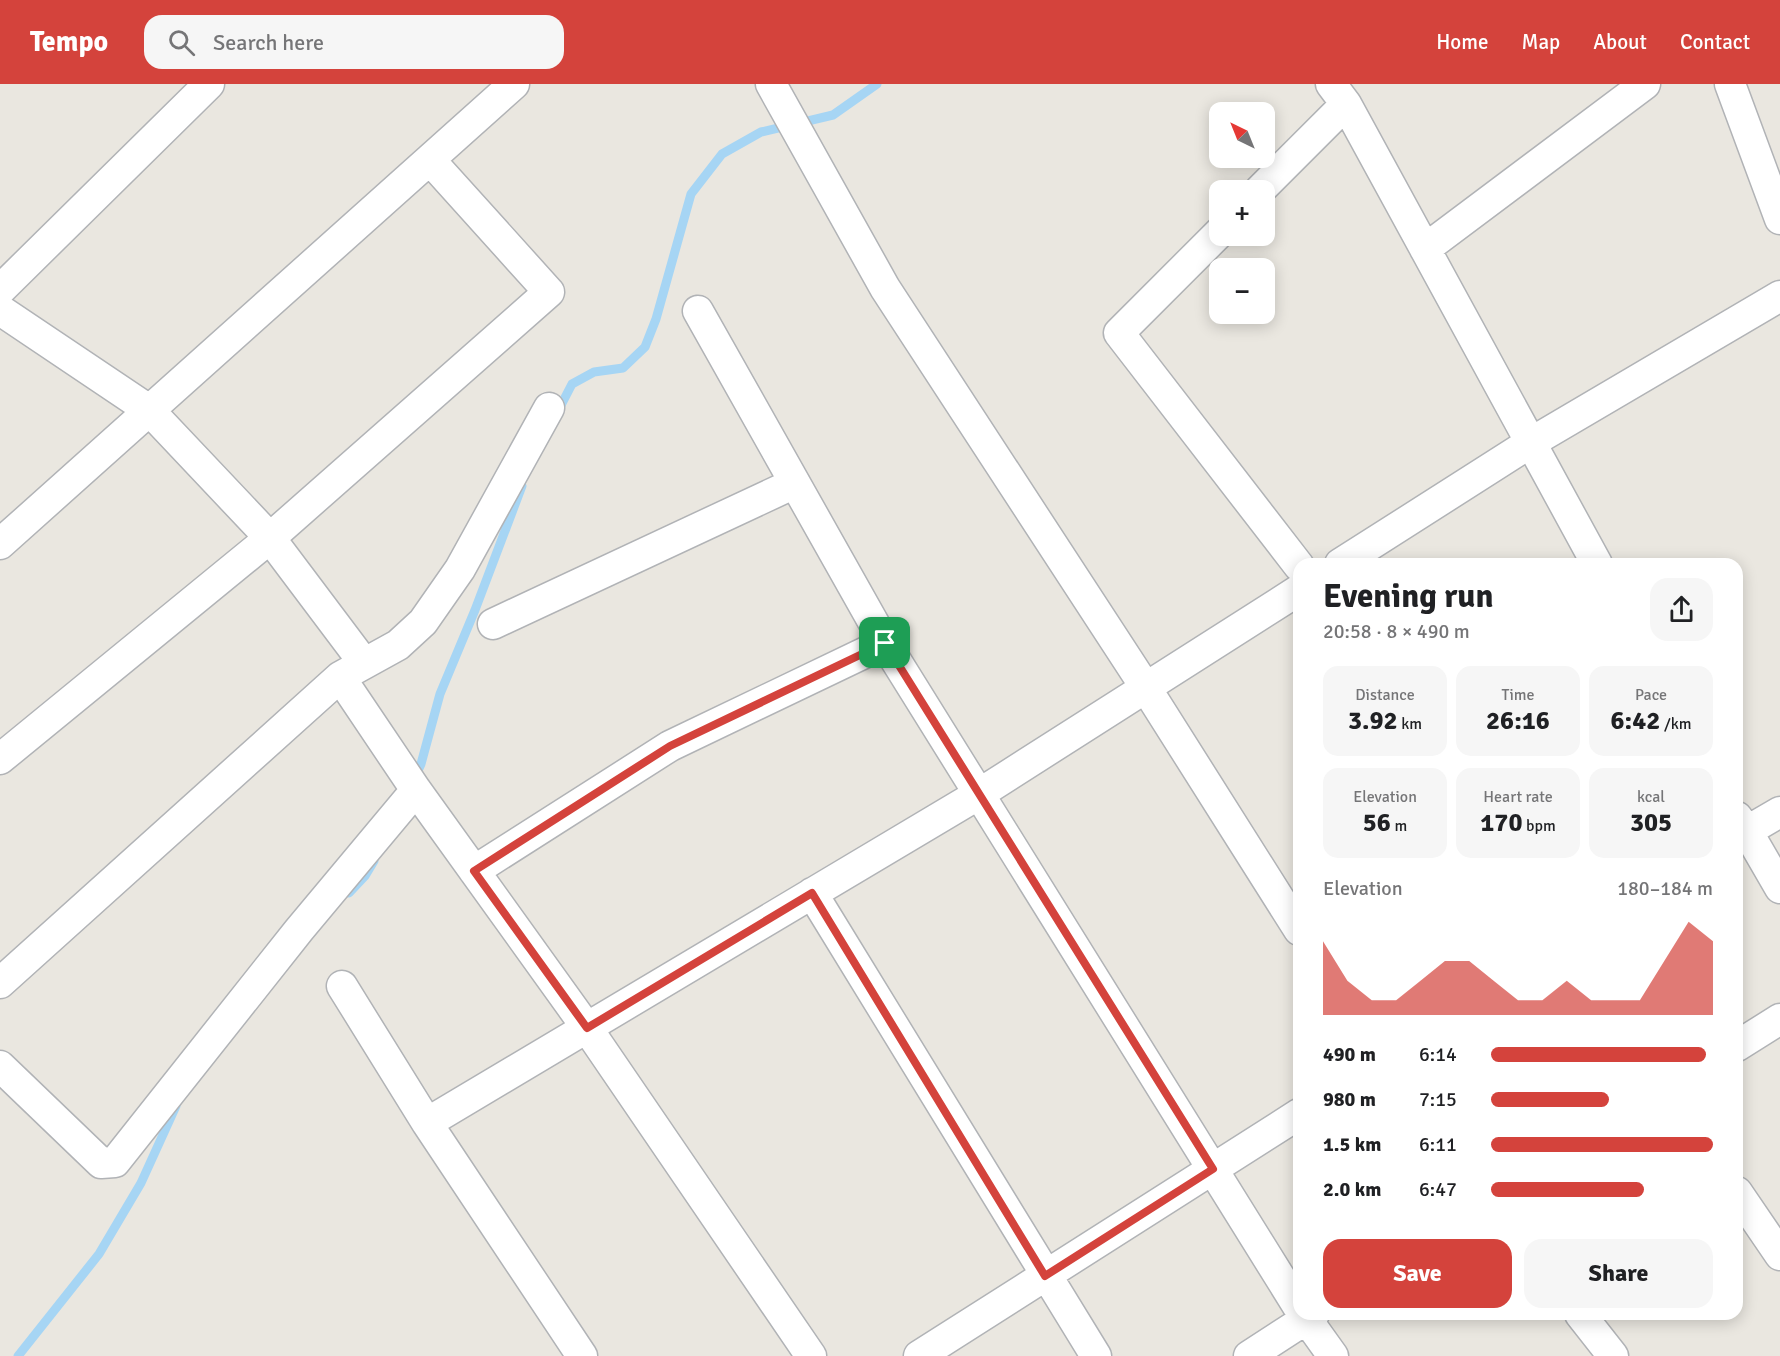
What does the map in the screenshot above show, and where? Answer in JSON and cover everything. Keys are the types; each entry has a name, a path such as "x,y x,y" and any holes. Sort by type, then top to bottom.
{"street":[{"path":"0,290 208,84"},
{"path":"0,544 514,84"},
{"path":"771,84 885,288 1146,688 1293,921"},
{"path":"1425,249 1645,84"},
{"path":"1730,84 1780,219"},
{"path":"1268,180 1339,94 1594,558"},
{"path":"0,759 270,538 549,292 430,160"},
{"path":"1209,243 1119,333 1293,558"},
{"path":"1349,558 1530,442 1780,296"},
{"path":"0,310 148,410 270,538 352,670 416,790 587,1028 811,1356"},
{"path":"698,311 885,643 1293,1294"},
{"path":"0,983 352,670 398,645 423,622 460,569 549,408"},
{"path":"493,624 795,483"},
{"path":"427,1123 979,794 1293,594"},
{"path":"474,871 670,746 885,643"},
{"path":"0,1066 101,1163 115,1162 298,930 416,790"},
{"path":"1743,828 1780,812"},
{"path":"1743,833 1780,888"},
{"path":"812,893 1096,1356"},
{"path":"342,986 427,1123 582,1356"},
{"path":"1743,1042 1780,1018"},
{"path":"919,1356 1293,1118"},
{"path":"1743,1201 1780,1255"},
{"path":"1249,1356 1298,1320"},
{"path":"1310,1320 1333,1356"},
{"path":"1585,1320 1613,1356"}],"waterway":[{"path":"558,411 572,384 594,372 623,368 645,347 656,319 691,194 722,154 761,132 833,115 877,84"},
{"path":"414,779 421,764 440,694 522,486"},
{"path":"349,893 365,876 374,861"},
{"path":"18,1356 99,1254 141,1183 176,1106"}],"route":[{"path":"885,643 1213,1169 1045,1276 812,893 587,1028 474,871 670,746 885,643"}]}
